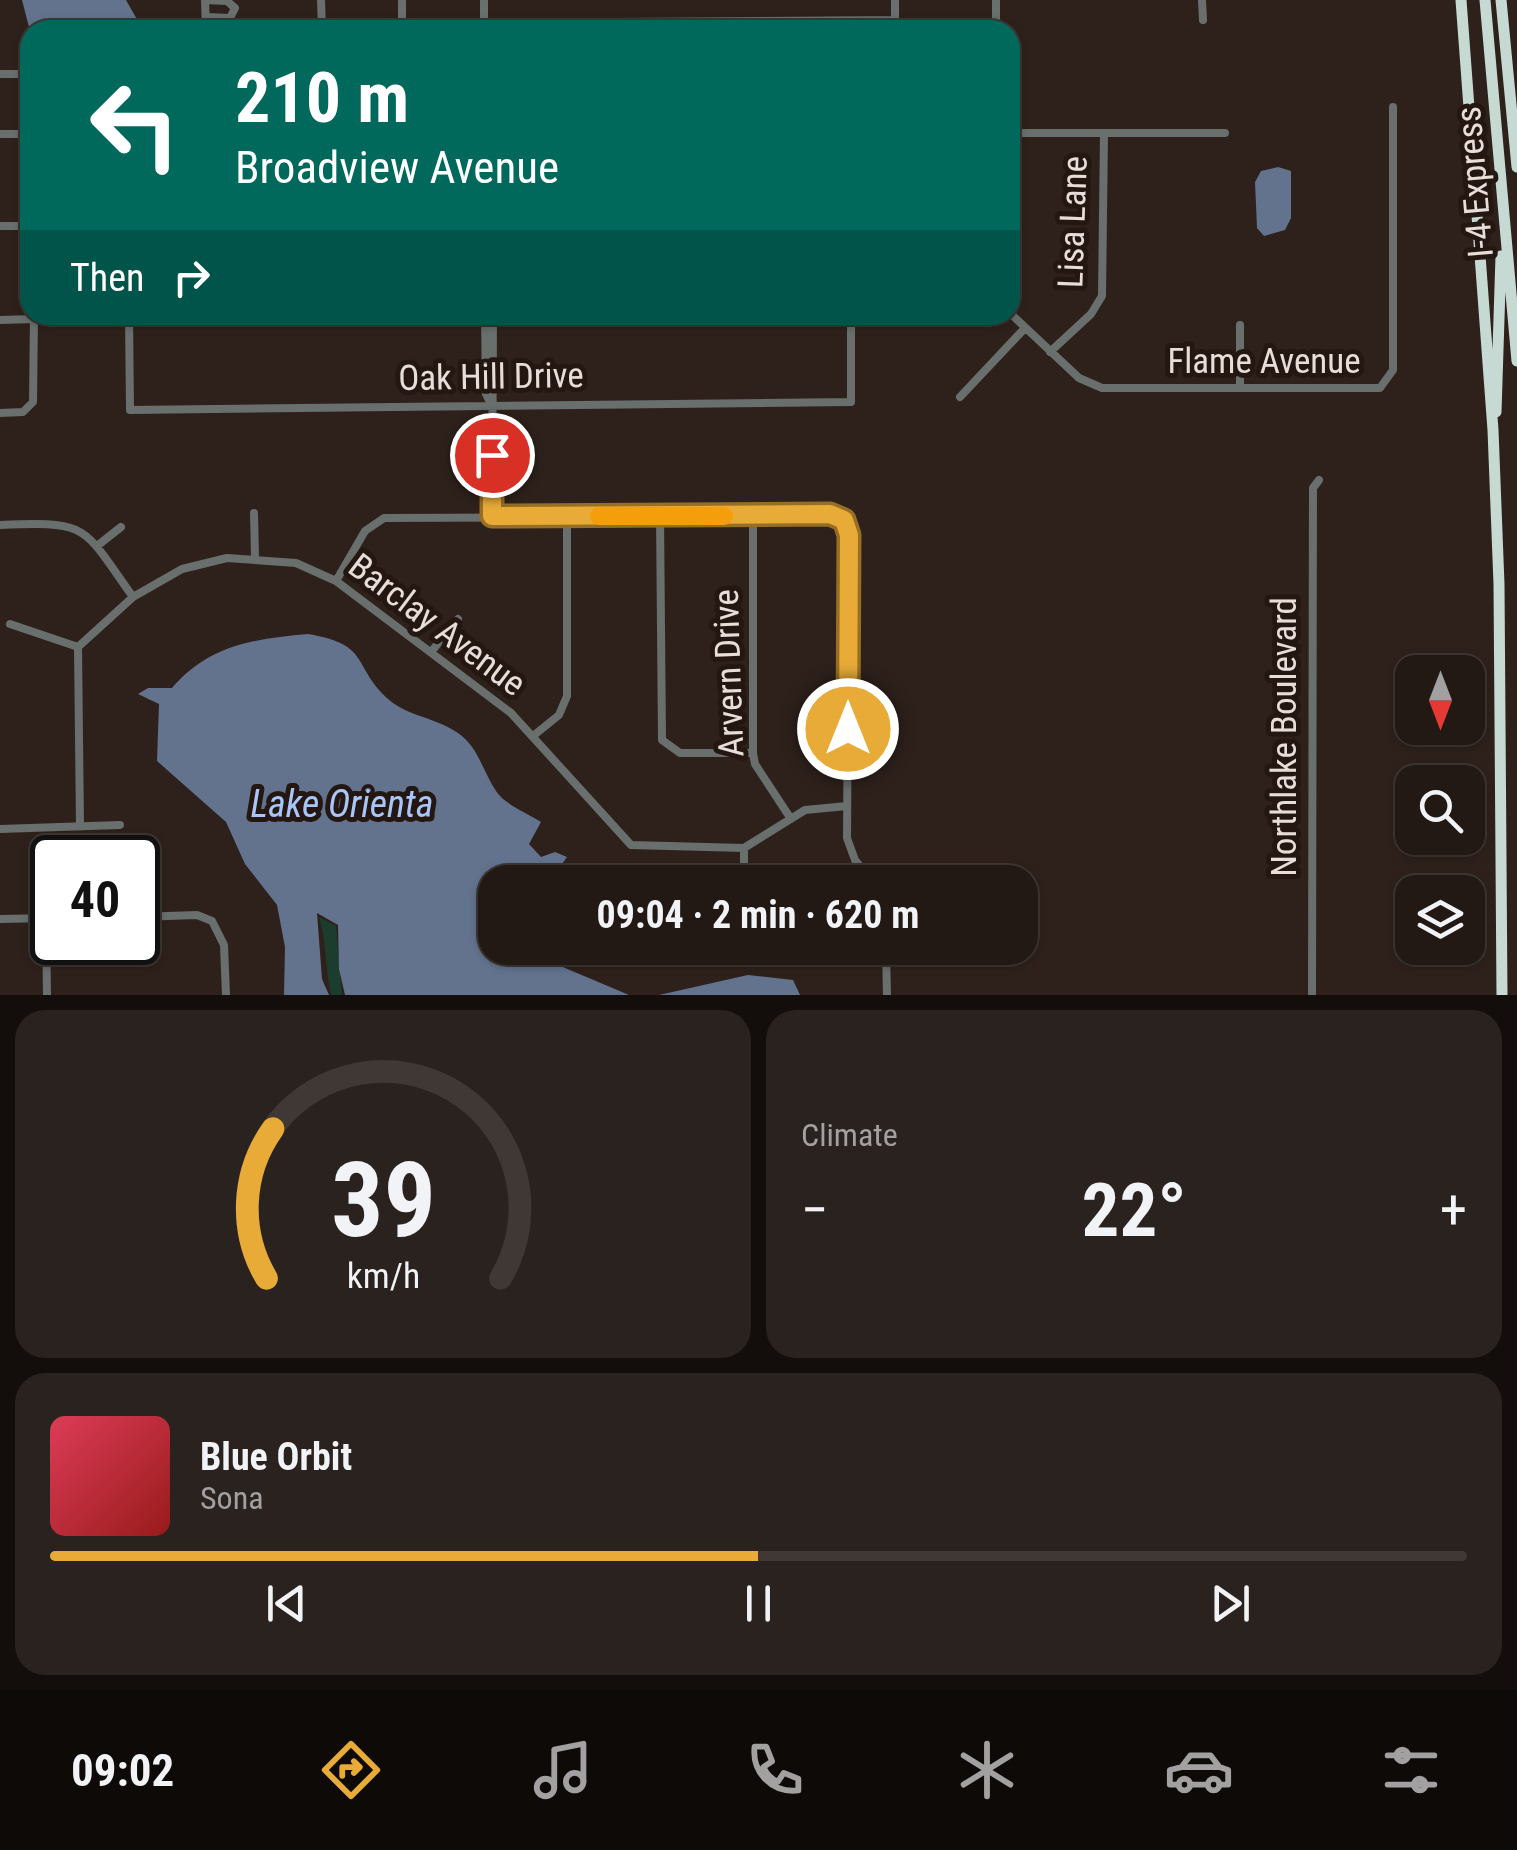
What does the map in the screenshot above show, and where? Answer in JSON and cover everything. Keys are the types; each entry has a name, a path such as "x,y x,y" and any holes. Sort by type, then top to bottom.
{"highway":[{"path":"1461,0 1493,430 1499,584 1502,995"},
{"name":"I-4 Express","path":"1486,0 1517,360"},
{"name":"I-4 Express","path":"1501,0 1517,167"},
{"path":"1493,430 1500,391 1502,187"}],"street":[{"path":"205,0 227,1 235,12 226,18 206,18 205,0"},
{"path":"1202,0 1203,20"},
{"name":"Flame Avenue","path":"1020,323 1079,378 1102,388 1373,389 1392,378 1393,107"},
{"path":"1020,134 1225,133"},
{"name":"Lisa Lane","path":"1050,352 1091,314 1102,296 1104,134"},
{"path":"0,413 29,409 35,392 34,325"},
{"name":"Oak Hill Drive","path":"129,325 130,410 852,402 851,325"},
{"path":"485,325 492,516"},
{"path":"490,404 495,393 494,325"},
{"path":"1240,325 1240,388"},
{"path":"960,397 1025,328"},
{"name":"Northlake Boulevard","path":"1312,995 1316,583 1313,488 1319,480"},
{"path":"254,513 256,558"},
{"path":"336,581 365,531 384,518 830,514 844,520 849,535 847,806 851,852 860,865"},
{"path":"534,736 558,715 567,696 567,516"},
{"path":"660,516 660,734 667,747 680,753 753,753"},
{"name":"Arvern Drive","path":"753,516 753,753 755,764 791,819"},
{"path":"0,525 72,526 97,546 134,598"},
{"path":"97,546 121,527"},
{"name":"Barclay Avenue","path":"78,647 158,581 205,562 256,558 296,563 336,581 534,736 631,845 744,848"},
{"path":"431,652 458,618"},
{"path":"10,624 78,647 80,827"},
{"path":"744,865 744,848 791,819 815,807 847,806"},
{"path":"0,829 120,825"},
{"path":"160,916 196,915 212,920 224,945 226,995"},
{"path":"0,919 30,918"},
{"path":"47,995 48,965"},
{"path":"886,965 887,995"}],"green space":[{"path":"319,917 336,926 342,995 331,995"}],"water":[{"path":"22,0 126,0 137,20 27,20"},
{"path":"1278,167 1291,171 1291,218 1285,230 1264,236 1257,228 1255,182 1261,171"},
{"name":"Lake Orienta","path":"308,634 352,650 388,699 465,739 500,796 541,822 529,844 541,857 555,852 567,857 561,865 478,865 478,965 558,965 629,995 345,995 339,969 338,925 317,913 322,979 329,995 284,995 285,947 277,905 245,864 226,822 157,761 159,704 138,694 148,688 172,688 217,653 269,638"},
{"path":"748,975 793,980 800,995 659,995"}],"slow traffic":[{"path":"599,516 724,516"}],"route":[{"path":"492,455 492,516 830,514 844,520 849,535 848,729"}]}
